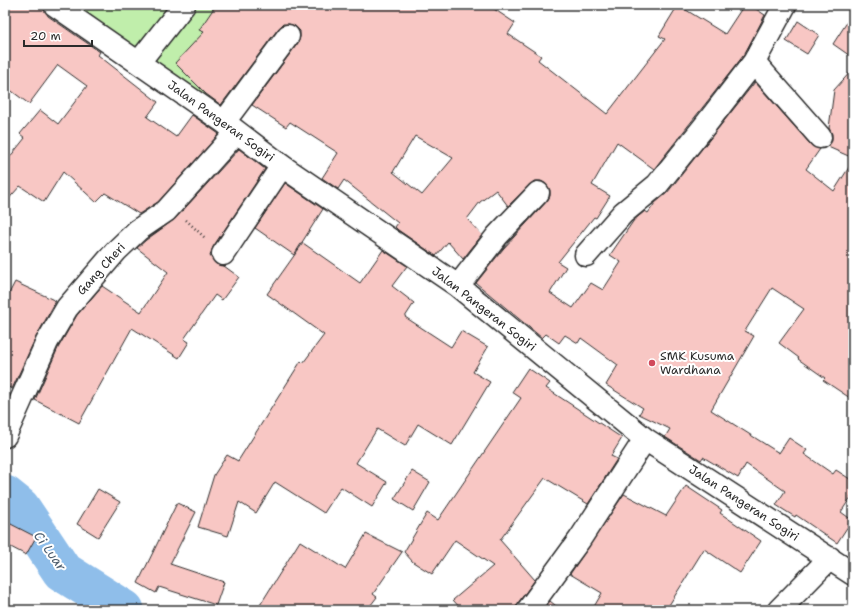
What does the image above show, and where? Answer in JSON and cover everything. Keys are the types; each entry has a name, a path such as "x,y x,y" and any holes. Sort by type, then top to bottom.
{"street":[{"name":"Jalan Pangeran Sogiri","path":"55,5 231,127 282,166 458,286 645,439 853,574"},
{"path":"138,62 184,5"},
{"path":"586,255 623,213 657,185 754,62 785,5"},
{"name":"Gang Cheri","path":"5,436 47,342 67,308 85,285 138,230 158,218 171,206 231,127 288,36"},
{"path":"754,62 820,137"},
{"path":"223,254 282,166"},
{"path":"458,286 496,236 538,193"},
{"path":"528,610 580,539 645,439"},
{"path":"779,610 830,558"}],"path":[{"path":"171,206 223,254"}],"green space":[{"path":"59,5 462,5 299,10 283,34 215,121"}],"building":[{"path":"5,5 43,5 48,16 100,52 98,55 158,102 147,117 176,137 192,115 219,134 158,202 139,214 105,193 96,202 63,172 44,202 20,186 5,203 5,163 25,138 20,134 40,110 58,124 87,86 58,65 29,104 5,86"},
{"path":"216,5 488,5 515,23 508,34 541,56 538,60 607,114 665,39 659,36 678,5 725,34 744,5 750,5 765,15 744,55 654,169 617,142 592,185 610,196 596,218 594,217 558,262 566,267 550,293 573,308 591,283 603,290 621,262 610,255 634,220 645,211 648,213 655,203 667,193 755,82 811,145 820,149 806,169 834,191 853,161 853,400 823,380 825,378 798,359 799,358 779,343 804,309 772,288 745,331 754,336 711,410 779,453 789,438 807,450 804,454 833,474 836,470 853,481 853,494 841,512 852,520 837,543 796,515 795,517 776,505 785,491 746,464 738,478 703,457 701,460 665,437 670,429 639,414 643,408 606,385 618,365 581,338 578,343 565,335 559,343 546,334 542,338 476,283 503,249 547,201 550,196 550,190 546,184 541,181 534,181 508,206 496,190 480,202 467,219 482,235 463,259 448,242 436,256 398,230 395,227 398,223 344,180 338,189 322,178 338,153 290,122 286,127 252,105 298,43 300,31 295,26 283,24 278,29 221,105 206,94 175,63 204,32 199,30","holes":["415,136 453,158 422,195 393,172"]},
{"path":"853,13 853,58 833,44"},
{"path":"798,21 819,35 807,54 786,41"},
{"path":"853,69 853,158 828,147 832,141 832,134 829,128 834,90"},
{"path":"239,149 265,169 213,247 210,256 216,264 224,266 239,277 222,300 215,295 184,339 189,342 179,358 132,328 79,423 35,400 58,348 77,315 102,286 141,312 168,272 137,248 175,219"},
{"path":"285,183 323,209 294,255 255,228"},
{"path":"303,243 360,283 383,250 407,266 392,286 414,303 405,317 451,347 461,331 488,347 473,372 490,382 452,445 418,424 405,446 377,429 356,463 387,482 372,507 341,487 324,513 275,482 256,513 239,502 228,536 198,527 214,475 227,455 238,461 301,361 303,363 324,335 267,294"},
{"path":"15,282 56,301 36,337 12,389 5,385 5,301"},
{"path":"528,368 550,383 546,388 622,438 611,456 617,459 588,504 545,478 500,540 535,580 518,603 516,610 462,610 453,600 493,566 455,540 432,574 413,562 404,552 427,513 438,520 521,398 512,392"},
{"path":"412,471 430,482 413,511 394,499"},
{"path":"686,486 722,510 720,513 761,541 740,573 704,549 666,610 592,610 602,593 570,574 624,494 666,516"},
{"path":"98,489 120,502 98,537 77,524"},
{"path":"177,503 196,512 170,564 224,582 216,605 159,587 156,593 138,583"},
{"path":"5,521 36,537 26,555 5,544"},
{"path":"366,534 402,552 373,594 377,597 367,610 257,610 300,541 345,569"},
{"path":"550,601 561,610 543,610"}],"waterway":[{"name":"Ci Luar","path":"5,496 20,508 62,571 124,610"}],"place":[{"name":"SMK Kusuma Wardhana","path":"652,363"}]}
